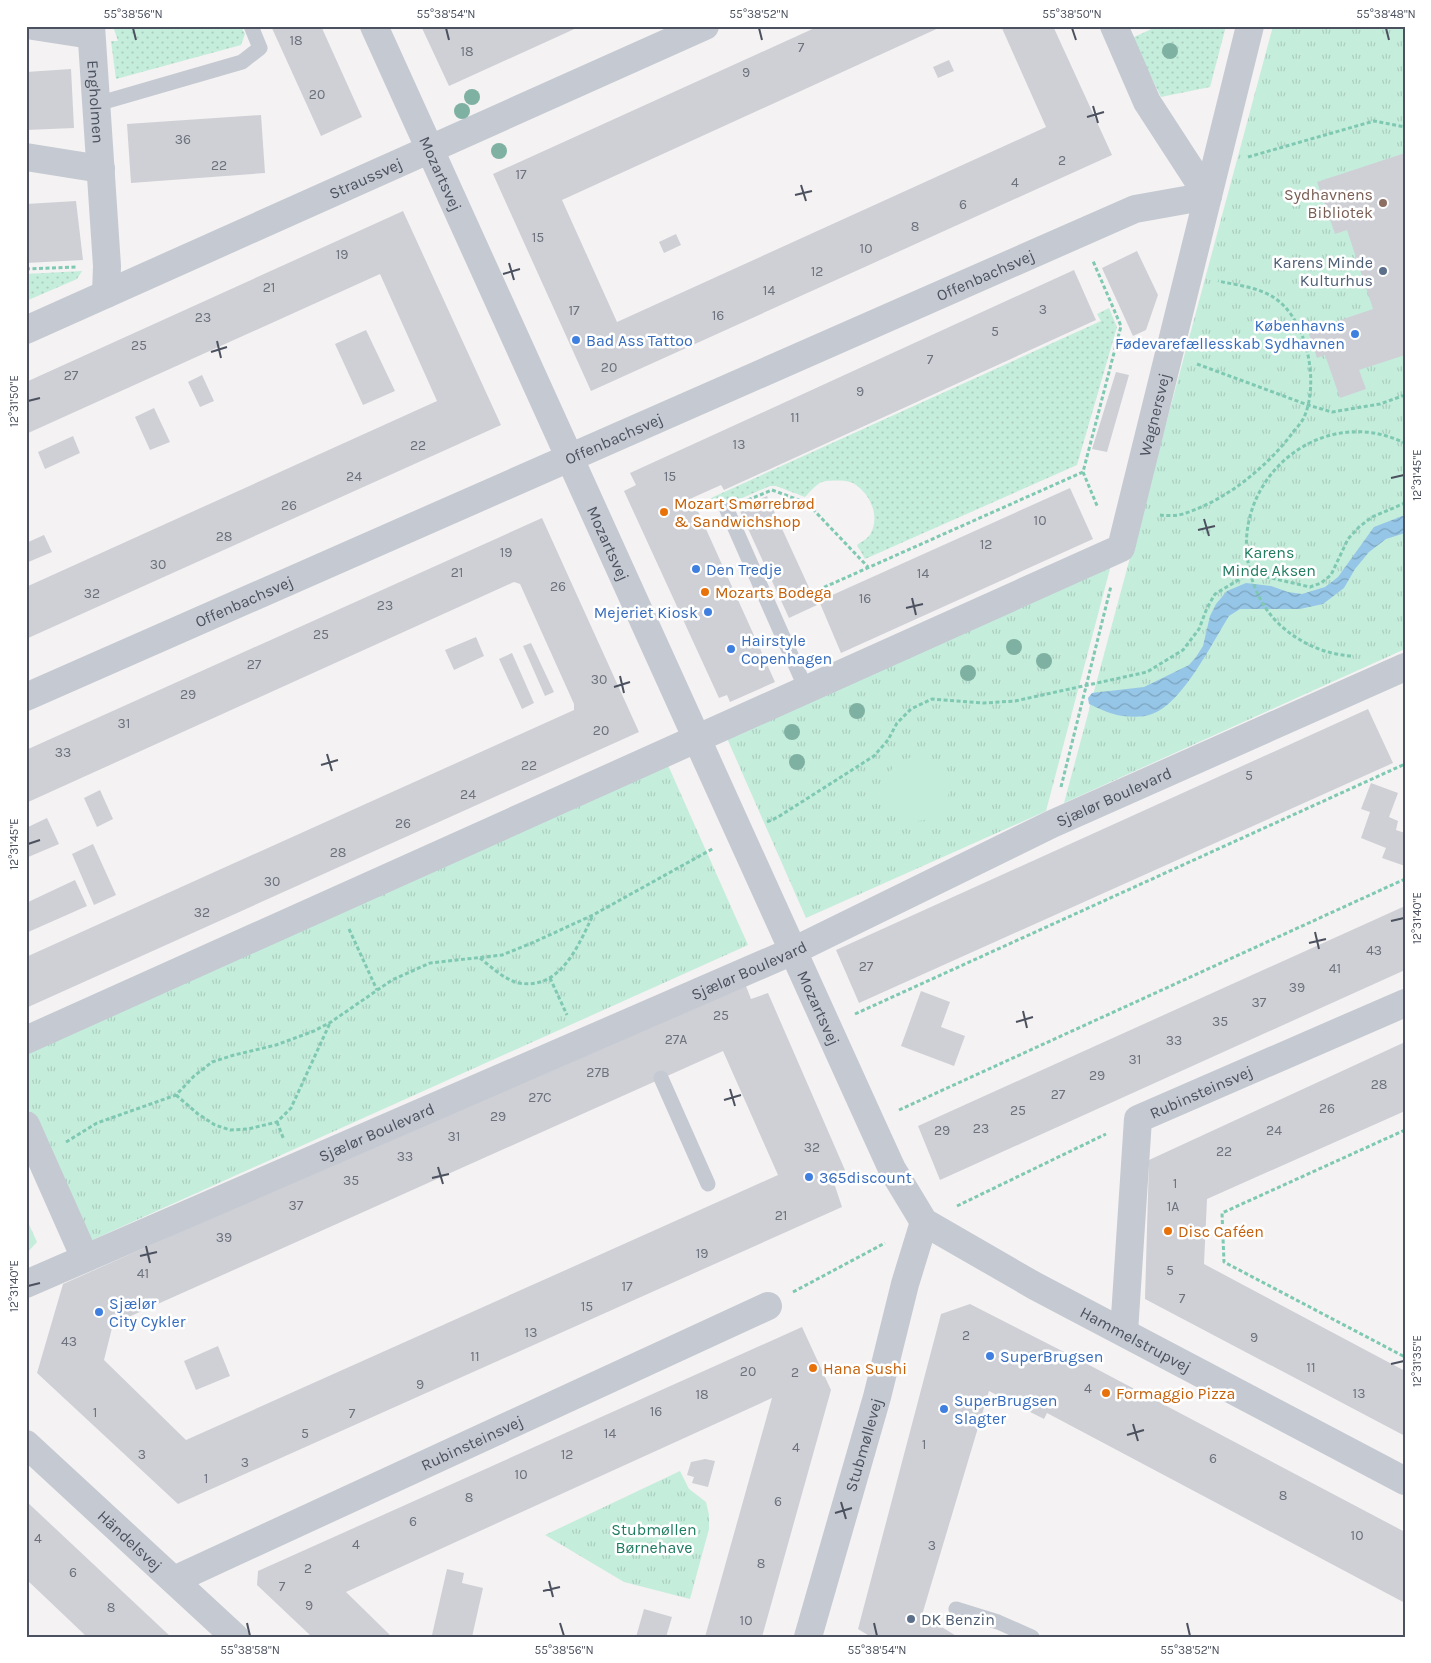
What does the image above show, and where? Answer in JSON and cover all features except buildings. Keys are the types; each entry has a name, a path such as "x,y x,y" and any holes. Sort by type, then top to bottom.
{"street":[{"name":"Engholmen","path":"33,26 91,30 107,266 106,294"},
{"name":"Mozartsvej","path":"374,26 892,1168"},
{"name":"Straussvej","path":"26,330 705,26"},
{"path":"1114,26 1147,102 1208,196"},
{"name":"Wagnersvej","path":"1120,548 1250,26"},
{"name":"Engholmen","path":"26,157 101,169"},
{"name":"Offenbachsvej","path":"26,697 1135,209 1208,196"},
{"path":"26,1040 1120,548"},
{"name":"Sjælør Boulevard","path":"26,1284 580,1043 637,1024 1052,824 1405,667"},
{"name":"Rubinsteinsvej","path":"1124,1332 1138,1119 1405,1002"},
{"path":"26,1125 85,1258"},
{"name":"Hammelstrupvej","path":"892,1168 924,1222 1027,1281 1405,1481"},
{"name":"Stubmøllevej","path":"808,1637 877,1397 905,1284 924,1222"},
{"name":"Rubinsteinsvej","path":"174,1580 768,1306"},
{"name":"Händelsvej","path":"26,1444 235,1637"}],"lane":[{"path":"97,104 242,62 260,48 251,26"},
{"path":"726,510 806,689"},
{"path":"661,1078 708,1184"},
{"path":"956,1610 998,1622 1032,1637"}],"path":[{"path":"1219,151 1244,158 1374,121 1405,126"},
{"path":"818,590 1083,472 1122,326 1080,233"},
{"path":"26,269 107,266"},
{"path":"1129,512 1168,516 1184,514 1211,503 1238,485 1284,444 1304,417 1310,398 1309,363 1304,338 1292,316 1274,298 1248,287 1188,275"},
{"path":"1169,353 1308,406 1332,412 1380,404 1405,395"},
{"path":"1357,656 1331,653 1306,644 1294,637 1274,620 1259,598 1250,573 1246,550 1247,526 1253,503 1264,482 1278,464 1297,450 1318,439 1341,433 1365,432 1388,436 1405,442"},
{"path":"726,510 772,490 808,503 868,567"},
{"path":"1052,824 1120,548"},
{"path":"828,1027 1405,764"},
{"path":"871,1123 1405,879"},
{"path":"336,900 376,990"},
{"path":"480,958 503,975 518,983 537,983 550,978 568,963 593,915"},
{"path":"550,978 580,1043"},
{"path":"176,1095 210,1122 230,1130 248,1129 277,1122 291,1108 331,1022"},
{"path":"768,1306 924,1222 1138,1119"},
{"path":"1405,1130 1222,1213 1224,1262 1405,1357"}],"green space":[{"path":"113,26 241,26 245,34 241,45 116,79 111,41 118,41"},
{"path":"1158,26 1226,26 1210,87 1161,97 1132,38"},
{"name":"Karens Minde Aksen","path":"1273,26 1405,26 1405,649 1064,803"},
{"path":"82,271 77,279 26,301 26,274"},
{"path":"1109,308 1117,327 1077,465 865,559 857,545 871,533 874,526 874,512 869,498 859,487 851,482 836,480 823,482 814,487 805,497 776,486 770,486 717,509 711,498 1101,321 1097,314"},
{"path":"1111,565 1046,811 806,918 726,736"},
{"path":"911,757 923,757 940,766 947,777 949,789 947,801 940,812 923,821 911,821 899,816 890,807 885,795 885,783 890,771 899,762"},
{"path":"667,763 748,945 90,1241 26,1103 26,1054"},
{"path":"26,1218 37,1242 26,1254"},
{"name":"Stubmøllen Børnehave","path":"680,1471 689,1489 706,1502 709,1515 709,1529 690,1599 624,1582 545,1535"}],"water":[{"path":"1405,515 1405,533 1386,539 1369,552 1355,569 1344,588 1323,604 1300,609 1240,609 1229,616 1185,686 1163,708 1152,714 1130,717 1114,714 1089,704 1088,698 1092,693 1144,687 1189,665 1203,646 1210,616 1216,604 1227,591 1246,583 1271,586 1288,592 1302,594 1325,587 1338,577 1374,527"}],"place":[{"name":"Sydhavnens Bibliotek","path":"1383,203"},
{"name":"Karens Minde Kulturhus","path":"1383,271"},
{"name":"Københavns Fødevarefællesskab Sydhavnen","path":"1355,334"},
{"name":"Bad Ass Tattoo","path":"576,340"},
{"name":"Mozart Smørrebrød & Sandwichshop","path":"664,512"},
{"name":"Den Tredje","path":"696,569"},
{"name":"Mozarts Bodega","path":"705,592"},
{"name":"Mejeriet Kiosk","path":"708,612"},
{"name":"Hairstyle Copenhagen","path":"731,649"},
{"name":"365discount","path":"809,1177"},
{"name":"Disc Caféen","path":"1168,1231"},
{"name":"Sjælør City Cykler","path":"99,1312"},
{"name":"SuperBrugsen","path":"990,1356"},
{"name":"Hana Sushi","path":"813,1368"},
{"name":"Formaggio Pizza","path":"1106,1393"},
{"name":"SuperBrugsen Slagter","path":"944,1409"},
{"name":"DK Benzin","path":"911,1619"}]}
